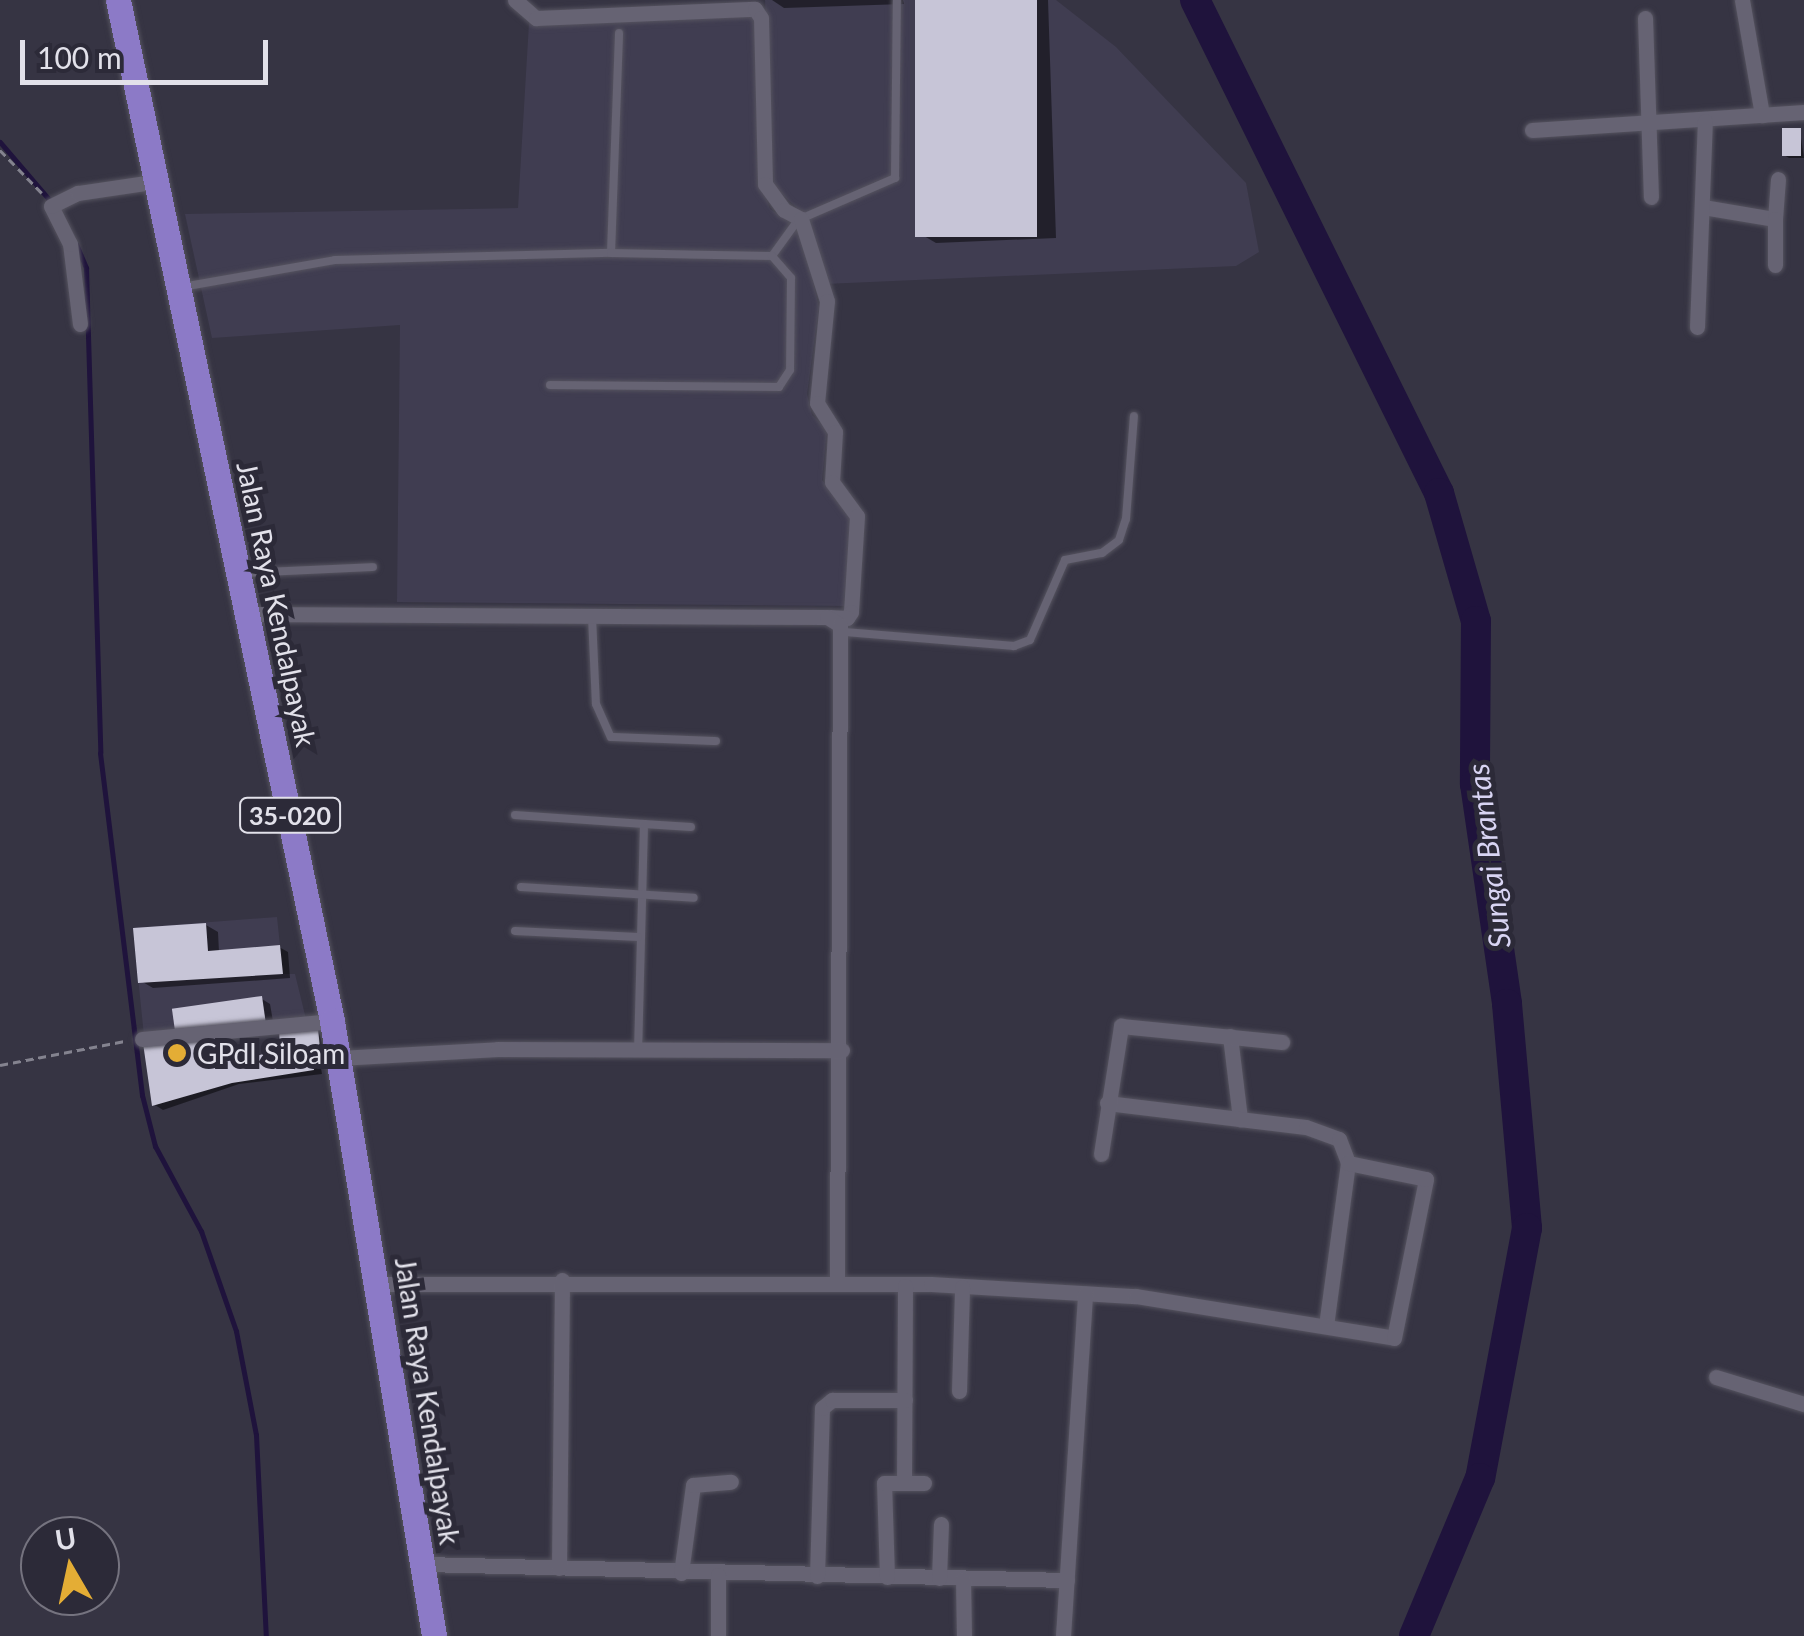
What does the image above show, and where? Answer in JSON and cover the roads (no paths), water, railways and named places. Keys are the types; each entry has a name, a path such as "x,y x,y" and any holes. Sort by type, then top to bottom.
{"main road":[{"name":"Jalan Raya Kendalpayak","path":"118,0 332,1021 379,1284 434,1636"}],"street":[{"path":"248,614 847,618 851,612 857,516 832,482 835,432 817,403 827,301 801,219 784,210 766,184 763,30 755,9 536,18 515,0"},
{"path":"1742,0 1762,115"},
{"path":"1644,18 1651,197"},
{"path":"1532,130 1804,112"},
{"path":"1697,328 1705,121"},
{"path":"1775,265 1778,179"},
{"path":"80,324 70,244 54,204 159,181"},
{"path":"1702,208 1776,219"},
{"path":"830,618 845,632 837,1282"},
{"path":"135,1040 332,1021"},
{"path":"1100,1154 1121,1026 1282,1042"},
{"path":"1230,1036 1240,1118"},
{"path":"339,1058 638,1048 842,1050"},
{"path":"1108,1103 1328,1132 1342,1143 1348,1163 1326,1326"},
{"path":"379,1284 562,1280 962,1287 1085,1294 1396,1337 1423,1212 1422,1174 1348,1163"},
{"path":"558,1568 562,1280"},
{"path":"904,1482 905,1286"},
{"path":"959,1391 962,1287"},
{"path":"1063,1636 1085,1294"},
{"path":"1716,1377 1804,1404"},
{"path":"817,1576 822,1408 832,1400 904,1400"},
{"path":"681,1573 693,1485 731,1482"},
{"path":"888,1577 884,1483 924,1483"},
{"path":"938,1578 941,1524"},
{"path":"424,1564 718,1575 1067,1580"},
{"path":"718,1575 718,1636"},
{"path":"964,1579 964,1636"}],"lane":[{"path":"772,256 801,219 886,184 898,172 896,0"},
{"path":"611,254 619,33"},
{"path":"181,287 335,260 611,254 772,256 791,278 786,384 741,390 550,385"},
{"path":"845,632 1014,646 1030,640 1065,560 1102,553 1119,540 1134,416"},
{"path":"239,574 373,567"},
{"path":"592,617 596,704 611,737 716,741"},
{"path":"515,815 691,827"},
{"path":"638,1048 638,894 644,824"},
{"path":"521,887 694,898"},
{"path":"515,931 638,937"}],"waterway":[{"name":"Sungai Brantas","path":"1195,0 1439,493 1476,621 1475,784 1507,1004 1527,1228 1480,1478 1414,1636"},
{"path":"0,142 53,204"},
{"path":"76,244 86,268 100,753 142,1095 155,1146 201,1231 236,1331 256,1435 266,1636"}],"place":[{"name":"GPdI Siloam","path":"177,1053"}]}
